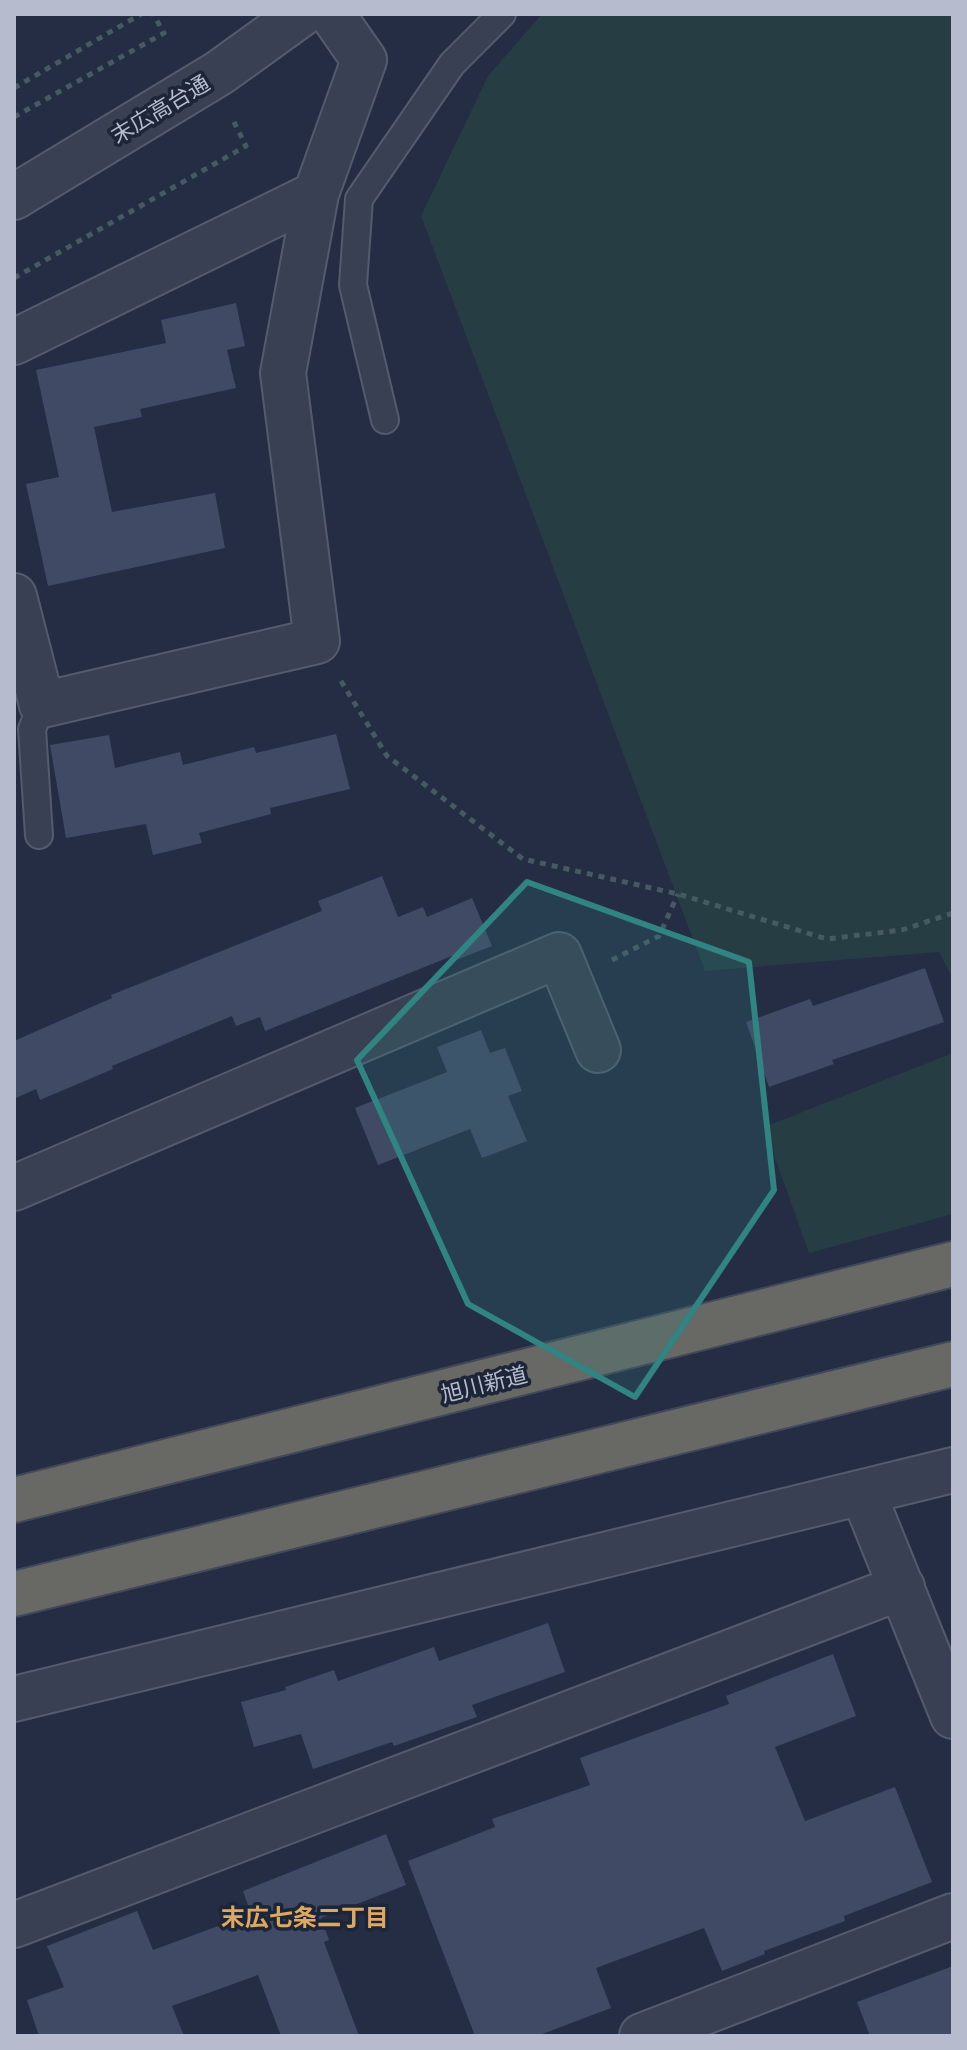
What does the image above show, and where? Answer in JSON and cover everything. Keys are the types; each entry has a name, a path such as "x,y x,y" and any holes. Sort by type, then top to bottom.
{"highway":[{"name":"旭川新道","path":"14,1500 953,1264"},
{"path":"14,1594 953,1364"}],"street":[{"name":"末広高台通","path":"14,197 219,73 301,14"},
{"path":"14,596 42,705 317,641 283,373 316,194 364,60 332,14"},
{"path":"14,342 316,194"},
{"path":"14,1188 559,955 598,1050"},
{"path":"14,1699 953,1470"},
{"path":"863,1493 953,1716"},
{"path":"14,1925 902,1587"},
{"path":"642,2036 953,1916"}],"lane":[{"path":"385,420 353,285 359,199 452,64 502,14"},
{"path":"39,835 32,729 42,705"}],"path":[{"path":"14,88 141,14"},
{"path":"14,117 164,33 153,14"},
{"path":"14,278 246,146"},
{"path":"317,641 387,756 523,859 678,894 827,939 902,930 953,913"},
{"path":"611,960 659,936 678,894"}],"highlighted area":[{"path":"527,882 749,962 774,1190 635,1397 468,1304 357,1060"}],"shaded area":[{"path":"542,14 953,14 953,979 939,952 705,971 421,216 488,76"},
{"path":"953,1053 953,1214 809,1253 764,1127"}],"building":[{"path":"236,303 245,346 227,350 236,388 140,409 142,417 94,427 112,512 215,493 225,548 48,586 26,484 59,477 36,370 166,343 161,320"},
{"path":"336,734 350,789 270,808 271,814 199,833 202,843 153,855 146,824 66,838 50,745 109,735 115,768 180,752 183,765 254,747 256,753"},
{"path":"382,876 398,917 423,907 427,917 472,898 492,946 454,961 452,956 265,1031 260,1017 236,1026 232,1016 40,1100 36,1089 14,1099 14,1041 112,998 111,995 322,911 318,901"},
{"path":"925,968 944,1022 832,1060 834,1064 769,1087 746,1022 810,999 813,1006"},
{"path":"481,1030 490,1053 505,1048 522,1091 508,1096 527,1141 482,1158 470,1129 378,1165 355,1108 447,1072 437,1047"},
{"path":"548,1623 565,1672 472,1705 477,1717 394,1746 392,1742 313,1769 301,1734 254,1747 241,1702 286,1690 285,1687 334,1670 338,1681 434,1647 439,1661"},
{"path":"833,1654 856,1716 775,1747 805,1821 895,1787 932,1882 844,1916 845,1921 764,1951 765,1954 722,1971 704,1928 596,1968 611,2008 537,2036 475,2036 408,1861 495,1827 492,1819 590,1785 580,1758 729,1704 726,1696"},
{"path":"386,1834 406,1885 321,1918 329,1940 324,1942 359,2036 281,2036 258,1975 172,2006 184,2036 39,2036 27,2000 64,1987 47,1946 137,1911 153,1950 251,1914 243,1891"},
{"path":"953,1966 953,2036 870,2036 857,2002"}],"district":[{"name":"末広七条二丁目","path":"305,1918"}]}
